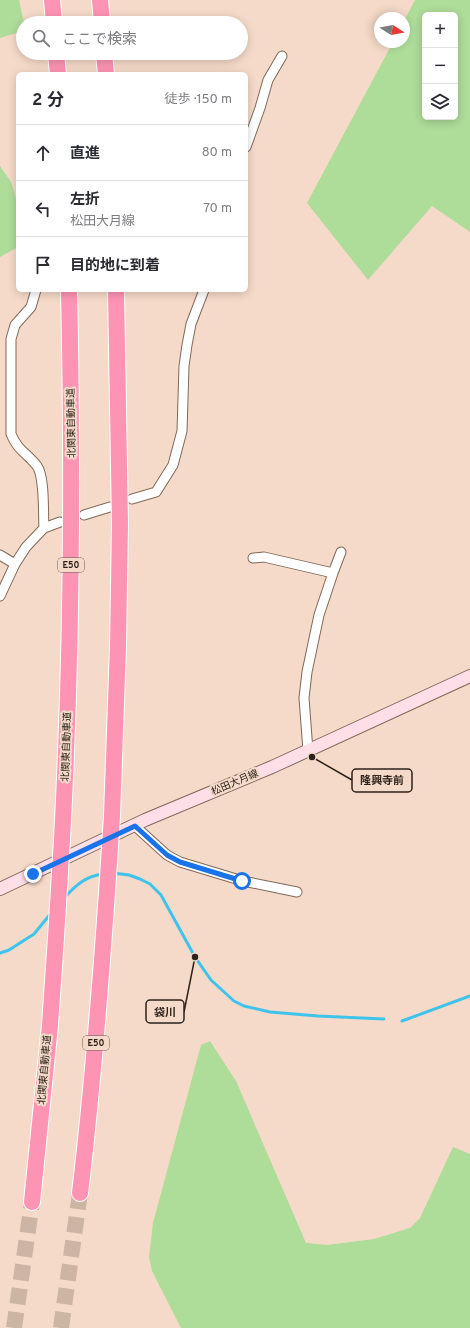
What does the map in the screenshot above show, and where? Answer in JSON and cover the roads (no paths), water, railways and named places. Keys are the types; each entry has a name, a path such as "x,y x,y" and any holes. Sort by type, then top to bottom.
{"highway":[{"path":"52,0 53,16"},
{"path":"100,0 101,16"},
{"path":"57,60 58,72"},
{"path":"105,60 106,72"},
{"name":"北関東自動車道","path":"32,1202 50,1025 68,736 71,622 72,423 69,292"},
{"name":"E50","path":"80,1194 90,1116 97,1032 112,816 117,691 120,524 116,292"}],"main road":[{"name":"松田大月線","path":"0,889 135,826 308,751 470,676"}],"street":[{"path":"248,141 268,80 282,56"},
{"path":"35,292 31,307 15,325 10,340 11,434 15,445 37,465 41,474 44,528"},
{"path":"132,499 156,492 173,465 182,430 184,366 187,345 192,324 203,292"},
{"path":"84,515 110,507"},
{"path":"0,596 15,564 26,547 44,528 60,522"},
{"path":"308,751 304,698 305,685 320,614 342,552"},
{"path":"0,555 15,564"},
{"path":"253,558 264,557 333,574"},
{"path":"135,826 167,855 180,862 242,881 296,892"}],"waterway":[{"path":"113,873 129,875 140,879 150,884 161,895 195,957 211,980 234,1001 244,1006 270,1012 384,1019"},
{"path":"65,897 86,879 103,874"},
{"path":"0,953 9,950 34,934 52,912"},
{"path":"402,1021 470,996"}],"tunnel":[{"path":"61,1328 80,1193"},
{"path":"14,1328 32,1202"}],"place":[{"name":"隆興寺前","path":"312,757"},
{"name":"袋川","path":"195,957"}]}
